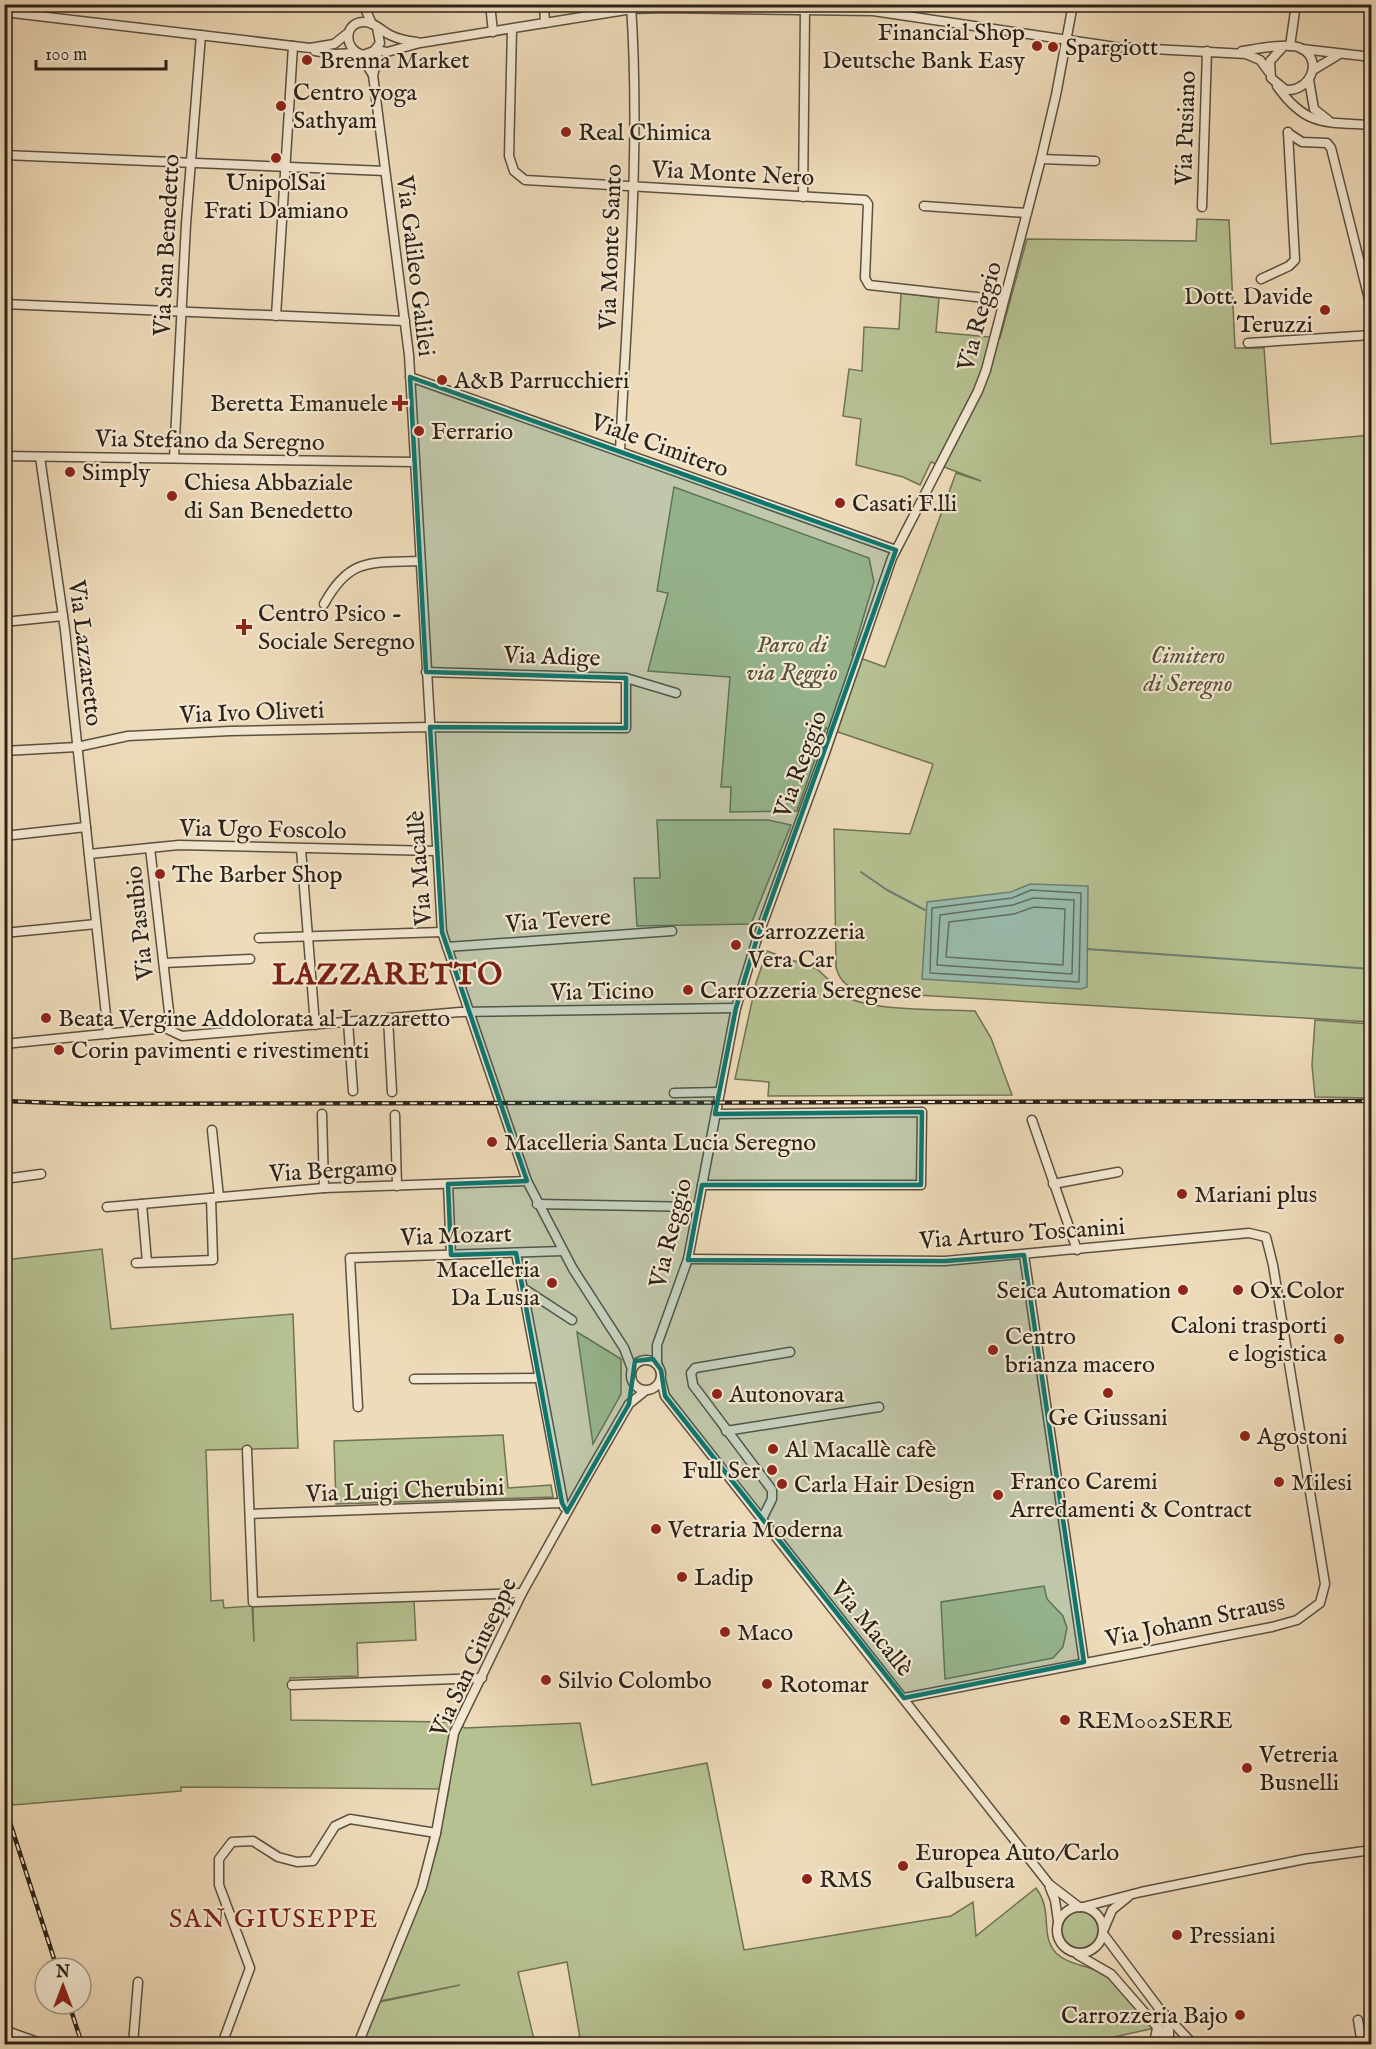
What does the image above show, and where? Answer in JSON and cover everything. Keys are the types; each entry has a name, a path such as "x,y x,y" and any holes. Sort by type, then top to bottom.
{"street":[{"path":"490,4 494,32"},
{"path":"544,4 545,23"},
{"name":"Via Reggio","path":"657,1364 657,1345 688,1259 736,1008 760,930 896,550 978,391 1041,159 1073,4"},
{"path":"1293,48 1296,4"},
{"path":"363,6 381,37 376,53"},
{"path":"359,54 349,45 351,29 363,6"},
{"path":"4,12 310,48 334,54 387,52 420,43 632,7 883,12 1065,41 1156,50 1235,52 1293,48 1371,57"},
{"name":"Via Monte Santo","path":"620,451 632,186 635,43 632,7"},
{"path":"803,197 805,11"},
{"path":"310,48 326,47 363,22 392,36 420,43"},
{"name":"Via Monte Nero","path":"512,29 509,156 514,171 525,180 865,200 868,204 865,278 869,285 1003,300"},
{"name":"Via San Benedetto","path":"174,458 190,164 201,35"},
{"path":"276,316 293,46"},
{"path":"1293,48 1310,58 1313,69 1309,80 1314,109 1334,123"},
{"path":"1269,72 1270,61 1293,48"},
{"name":"Via Pusiano","path":"1202,207 1207,51"},
{"path":"1235,52 1254,56 1302,114 1320,121 1371,125"},
{"name":"Via Galileo Galilei","path":"376,53 373,75 405,321 415,462"},
{"name":"Via Galileo Galilei","path":"359,54 373,75"},
{"path":"1313,69 1338,55"},
{"path":"1275,83 1293,90 1309,80"},
{"path":"1261,279 1288,266 1294,260 1288,131 1302,142 1327,143 1331,148 1371,310"},
{"path":"4,155 385,171"},
{"path":"1041,159 1095,161"},
{"path":"924,206 1027,213"},
{"path":"4,304 405,321"},
{"path":"1248,343 1371,335"},
{"name":"Viale Cimitero","path":"410,377 896,550"},
{"name":"Via Stefano da Seregno","path":"4,456 415,462"},
{"name":"Via Lazzaretto","path":"40,457 63,616 108,1034"},
{"name":"Via Macallè","path":"415,462 442,932 527,1181 563,1251 624,1348 632,1369"},
{"path":"324,604 336,582 359,566 420,561"},
{"path":"4,622 63,616"},
{"name":"Via Adige","path":"426,672 626,678 676,693"},
{"name":"Via Ivo Oliveti","path":"4,751 77,747 128,736 430,727 626,728 626,678"},
{"path":"4,836 86,827"},
{"name":"Via Ugo Foscolo","path":"89,854 179,845 436,851"},
{"name":"Via Pasubio","path":"150,848 171,1029"},
{"path":"301,849 315,1025"},
{"path":"4,933 96,924"},
{"name":"Via Tevere","path":"447,947 672,931"},
{"path":"260,938 442,932"},
{"path":"164,963 250,959"},
{"name":"Via Ticino","path":"4,1044 171,1029 182,1036 469,1012 736,1008"},
{"path":"388,1018 392,1092"},
{"path":"348,1022 353,1091"},
{"path":"674,1093 720,1092"},
{"path":"702,1185 921,1185 922,1112 716,1114"},
{"path":"322,1114 324,1188"},
{"path":"395,1115 397,1186"},
{"path":"1032,1120 1077,1250"},
{"path":"136,1263 213,1260 215,1197 212,1130"},
{"path":"1053,1184 1081,1177 1118,1172"},
{"path":"4,1179 41,1174"},
{"name":"Via Bergamo","path":"106,1207 324,1188 527,1181"},
{"path":"448,1184 451,1255"},
{"path":"142,1204 147,1262"},
{"path":"537,1204 698,1207"},
{"name":"Via Arturo Toscanini","path":"688,1259 945,1261 1259,1233 1266,1237 1283,1326"},
{"name":"Via Mozart","path":"358,1407 350,1258 563,1251"},
{"path":"516,1253 562,1503 567,1512"},
{"path":"1024,1255 1084,1662"},
{"path":"523,1288 572,1320"},
{"name":"Via Johann Strauss","path":"904,1698 1272,1627 1297,1620 1320,1603 1325,1584 1283,1326"},
{"name":"Via Reggio","path":"644,1360 657,1345"},
{"name":"Via Macallè","path":"624,1348 644,1360"},
{"path":"761,1521 772,1499 772,1490 691,1381 691,1373 695,1368 790,1352"},
{"path":"647,1391 661,1380 661,1370 657,1364 644,1360 632,1369 633,1383 647,1391 665,1396"},
{"path":"414,1379 539,1378"},
{"name":"Via Macallè","path":"661,1380 665,1396 761,1521 904,1698 1049,1884 1081,1907"},
{"name":"Via San Giuseppe","path":"358,2044 422,1887 436,1833 454,1734 522,1593 629,1404 633,1383"},
{"name":"Via San Giuseppe","path":"629,1404 647,1391"},
{"path":"726,1431 879,1407"},
{"path":"247,1450 253,1602 522,1593"},
{"name":"Via Luigi Cherubini","path":"250,1514 562,1503"},
{"path":"292,1686 482,1678"},
{"path":"222,2044 250,1968 219,1885 219,1859 232,1842 253,1841 278,1857 297,1862 313,1861 335,1826 350,1819 436,1833"},
{"path":"1169,2044 1111,1974 1064,1948 1058,1939 1058,1922 1067,1911 1132,1894 1319,1856 1371,1850"},
{"name":"Via Macallè","path":"1049,1884 1055,1900 1058,1922"},
{"path":"1075,1953 1083,1954 1096,1948 1112,1910 1132,1894"},
{"path":"1081,1907 1099,1917 1104,1932 1131,1981 1163,2019 1169,2030 1169,2044"},
{"path":"1118,1956 1158,2007 1193,2044"},
{"path":"133,2044 138,1982"},
{"path":"1358,2020 1362,2044"},
{"path":"1154,2044 1157,2028"},
{"path":"4,2030 43,2044"}],"highlighted area":[{"path":"410,377 896,550 756,942 736,1008 715,1114 922,1112 921,1185 702,1185 688,1260 945,1261 1024,1255 1084,1662 904,1698 665,1396 661,1370 653,1359 635,1361 629,1404 567,1512 562,1503 516,1253 451,1255 448,1184 527,1181 442,932 430,727 626,728 626,678 426,672"}],"green space":[{"path":"1197,219 1229,220 1235,348 1264,348 1271,444 1371,435 1371,1022 865,992 855,989 843,981 836,967 834,829 910,834 933,764 826,728 797,811 730,812 731,787 721,787 730,677 648,671 668,593 657,591 674,487 869,558 874,582 852,655 885,667 956,473 981,481 931,462 920,485 903,477 856,465 861,419 843,416 849,369 862,371 864,327 899,329 901,293 939,298 936,332 1000,338 1027,239 1196,241"},
{"path":"657,820 768,820 791,825 751,924 637,926 634,878 660,878"},
{"path":"767,951 817,969 828,979 826,988 860,1002 899,1008 975,1011 991,1038 1012,1095 768,1096 769,1082 735,1079 756,983"},
{"path":"1315,1020 1371,1024 1371,1098 1315,1097 1312,1065"},
{"path":"102,1249 111,1329 293,1314 298,1448 206,1450 211,1601 223,1600 224,1608 252,1606 254,1642 253,1606 414,1601 416,1640 357,1643 358,1676 290,1678 291,1720 454,1722 465,1728 580,1723 592,1785 707,1763 744,1950 951,1916 973,1902 976,1936 1036,1888 1044,1906 1048,1938 1056,1953 1066,1960 1097,1971 1110,1979 1155,2028 1082,2044 581,2044 567,1962 518,1972 535,2044 360,2044 375,2003 460,1985 375,2002 437,1849 449,1789 181,1787 181,1791 13,1805 4,1777 4,1260"},
{"path":"577,1332 621,1359 621,1394 593,1444"},
{"path":"503,1435 508,1488 551,1485 553,1497 336,1504 334,1441"},
{"path":"1044,1586 1047,1599 1063,1616 1067,1628 1063,1647 1053,1658 945,1679 941,1602"},
{"path":"1080,1912 1093,1917 1098,1930 1093,1943 1080,1948 1067,1943 1062,1930 1067,1917"}],"water":[{"path":"1030,884 1088,886 1087,987 1081,989 922,979 927,902 1011,892"}],"waterway":[{"path":"861,872 887,890 925,910"},
{"path":"1087,949 1372,969"}],"railway":[{"path":"4,1101 84,1104 1372,1101"},
{"path":"4,1804 53,1956"},
{"path":"73,2016 82,2044"}],"place":[{"name":"Financial Shop Deutsche Bank Easy","path":"1037,46"},
{"name":"Spargiott","path":"1053,47"},
{"name":"Brenna Market","path":"307,60"},
{"name":"Centro yoga Sathyam","path":"281,106"},
{"name":"Real Chimica","path":"566,132"},
{"name":"UnipolSai Frati Damiano","path":"276,158"},
{"name":"Dott. Davide Teruzzi","path":"1325,310"},
{"name":"A&B Parrucchieri","path":"442,380"},
{"name":"Beretta Emanuele","path":"400,403"},
{"name":"Ferrario","path":"419,431"},
{"name":"Simply","path":"70,472"},
{"name":"Chiesa Abbaziale di San Benedetto","path":"172,496"},
{"name":"Casati F.lli","path":"840,503"},
{"name":"Centro Psico - Sociale Seregno","path":"244,627"},
{"name":"The Barber Shop","path":"160,874"},
{"name":"Carrozzeria Vera Car","path":"736,945"},
{"name":"Carrozzeria Seregnese","path":"688,990"},
{"name":"Beata Vergine Addolorata al Lazzaretto","path":"46,1018"},
{"name":"Corin pavimenti e rivestimenti","path":"59,1050"},
{"name":"Macelleria Santa Lucia Seregno","path":"492,1142"},
{"name":"Mariani plus","path":"1182,1194"},
{"name":"Macelleria Da Lusia","path":"552,1283"},
{"name":"Seica Automation","path":"1183,1290"},
{"name":"Ox.Color","path":"1238,1290"},
{"name":"Caloni trasporti e logistica","path":"1339,1339"},
{"name":"Centro brianza macero","path":"993,1350"},
{"name":"Ge Giussani","path":"1108,1393"},
{"name":"Autonovara","path":"717,1394"},
{"name":"Agostoni","path":"1245,1436"},
{"name":"Al Macallè cafè","path":"773,1449"},
{"name":"Full Ser","path":"772,1470"},
{"name":"Milesi","path":"1279,1482"},
{"name":"Carla Hair Design","path":"782,1484"},
{"name":"Franco Caremi Arredamenti & Contract","path":"998,1495"},
{"name":"Vetraria Moderna","path":"656,1529"},
{"name":"Ladip","path":"682,1577"},
{"name":"Maco","path":"725,1632"},
{"name":"Silvio Colombo","path":"546,1680"},
{"name":"Rotomar","path":"767,1684"},
{"name":"REM002SERE","path":"1065,1720"},
{"name":"Vetreria Busnelli","path":"1247,1768"},
{"name":"Europea Auto/Carlo Galbusera","path":"903,1866"},
{"name":"RMS","path":"807,1879"},
{"name":"Pressiani","path":"1177,1935"},
{"name":"Carrozzeria Bajo","path":"1240,2015"}],"district":[{"name":"LAZZARETTO","path":"388,974"},
{"name":"SAN GIUSEPPE","path":"274,1918"}],"park label":[{"name":"Parco di via Reggio","path":"792,658"},
{"name":"Cimitero di Seregno","path":"1188,669"}]}
